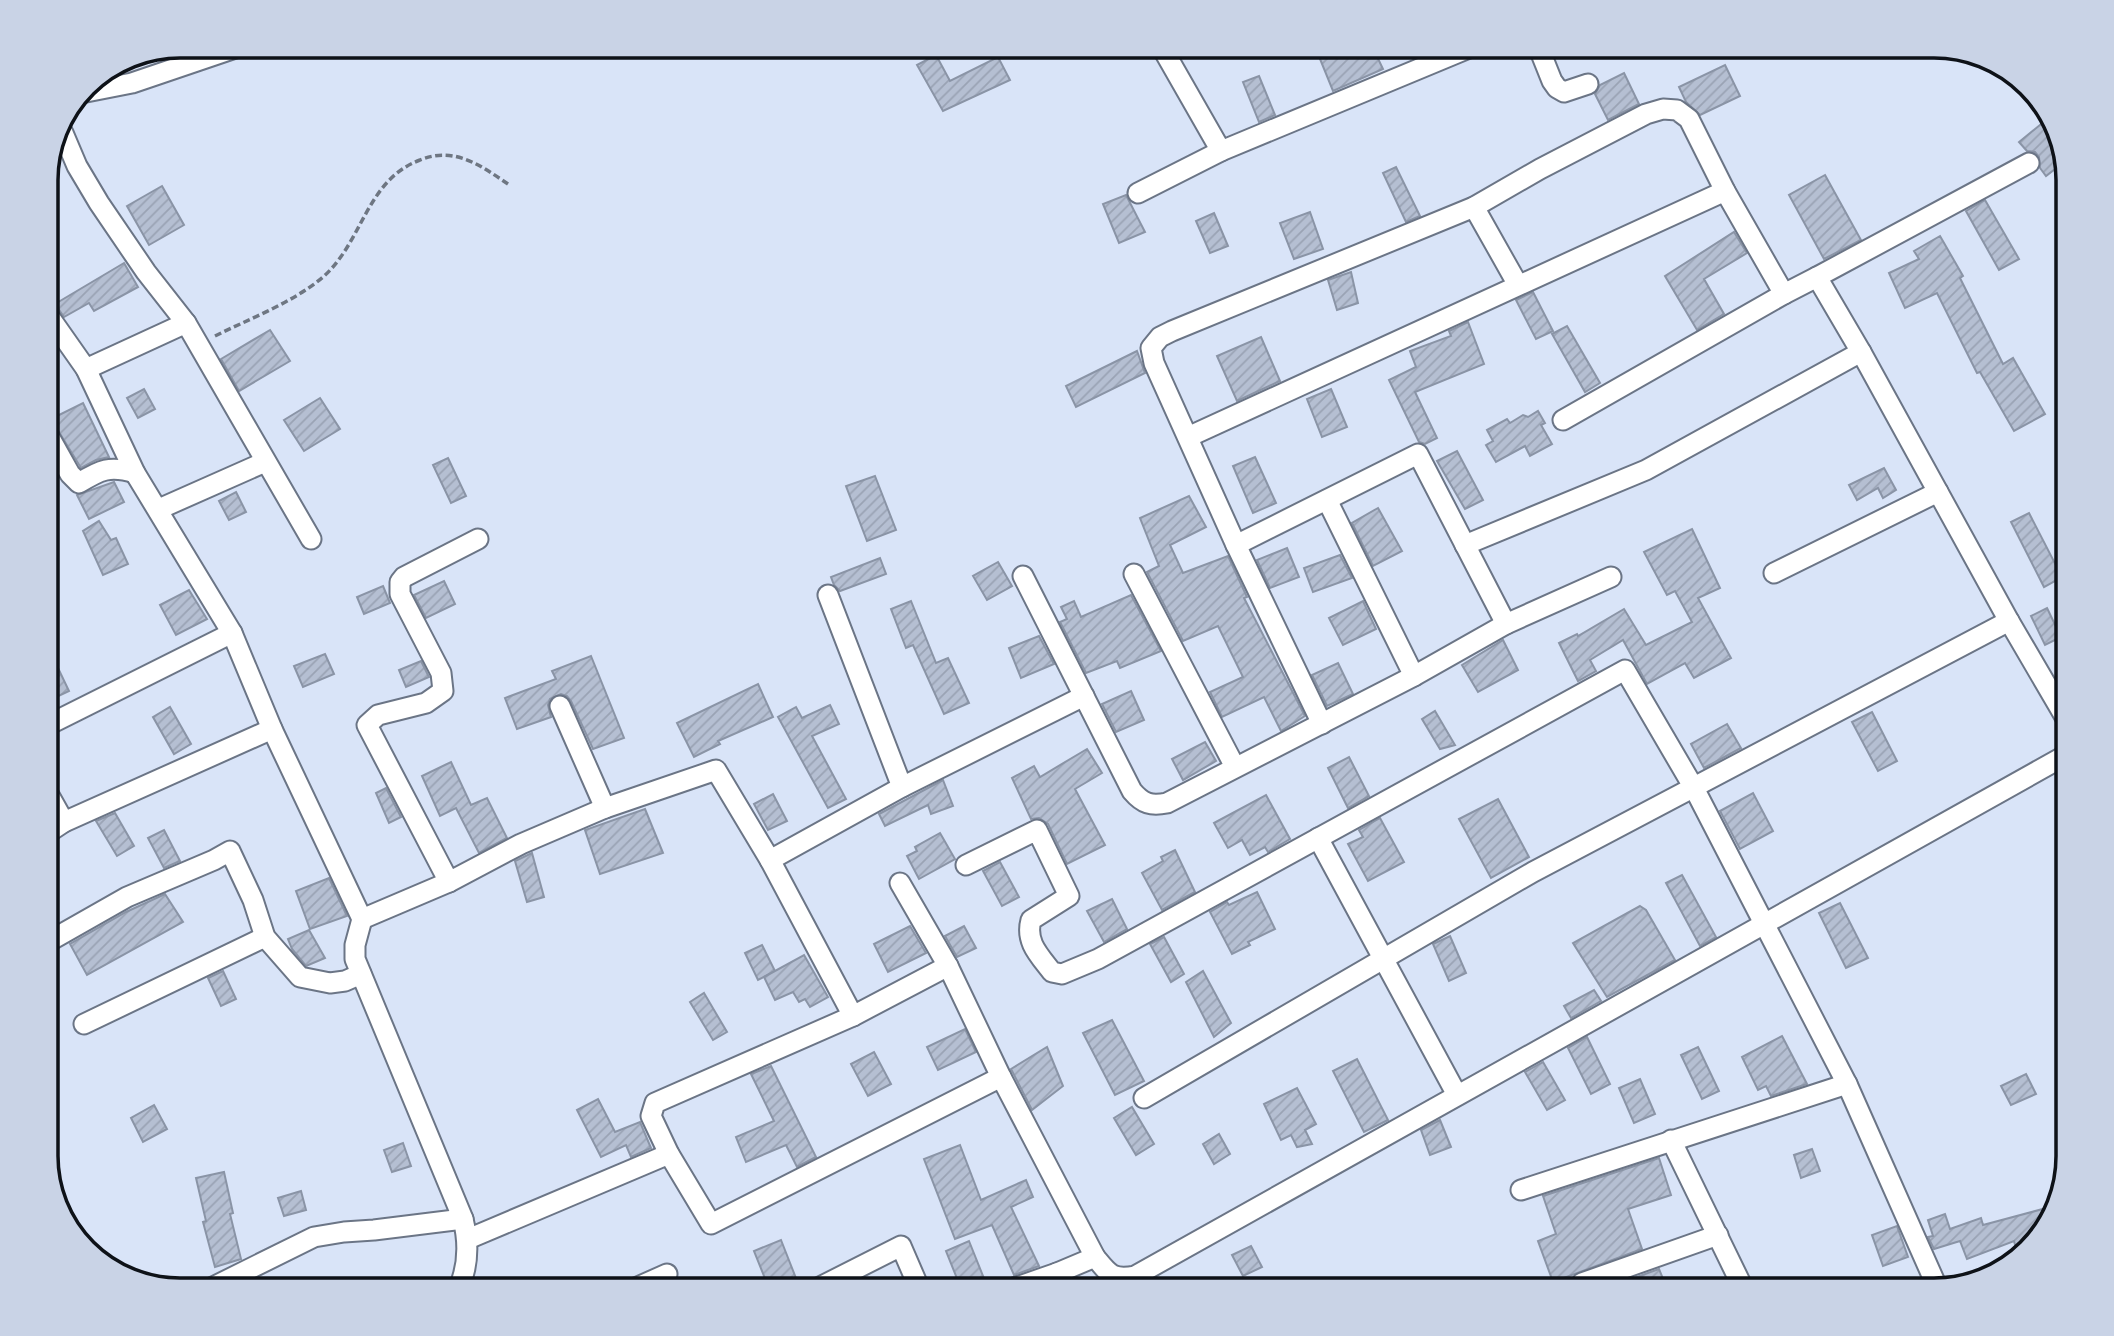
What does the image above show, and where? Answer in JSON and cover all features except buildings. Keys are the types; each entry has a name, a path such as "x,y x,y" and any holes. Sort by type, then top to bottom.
{"street":[{"path":"97,90 132,83 203,58"},
{"path":"1168,58 1221,151"},
{"path":"1138,193 1221,151 1445,58"},
{"path":"1543,58 1557,88 1564,92 1588,83"},
{"path":"1322,724 1236,545 1154,363 1150,348 1160,337 1474,207 1646,114 1663,109 1677,110 1689,119 1725,191 1784,294"},
{"path":"65,139 77,166 99,203 146,272 186,323 312,539"},
{"path":"1563,420 1784,294 2029,163"},
{"path":"1188,437 1725,191"},
{"path":"1474,207 1518,285"},
{"path":"1817,277 2056,701"},
{"path":"86,369 186,323"},
{"path":"58,329 86,369 135,473 232,633 272,729 362,919 355,945 355,959 463,1219 468,1239 464,1278"},
{"path":"1465,545 1646,470 1861,352"},
{"path":"58,452 70,474 79,483 100,470 120,468 135,473"},
{"path":"1236,545 1418,454 1506,624"},
{"path":"159,509 265,462"},
{"path":"1774,573 1938,492"},
{"path":"1326,499 1414,676"},
{"path":"449,882 367,725 378,715 426,703 443,691 441,673 400,594 400,582 404,577 478,539"},
{"path":"1134,574 1235,767"},
{"path":"1023,576 1132,791 1140,801 1153,806 1167,803 1322,724 1506,624 1611,577"},
{"path":"828,596 902,786"},
{"path":"1144,1098 1533,872 2009,621"},
{"path":"58,720 232,633"},
{"path":"966,866 1037,830 1069,896 1031,920 1028,931 1031,944 1052,972 1062,974 1098,959 1625,670 1693,788 1765,922 1847,1084 1933,1278"},
{"path":"770,860 902,786 1084,696"},
{"path":"560,706 606,808"},
{"path":"58,826 272,729"},
{"path":"1124,1278 1135,1276 2056,761"},
{"path":"362,919 449,882 521,844 606,808 716,770 770,860 853,1016"},
{"path":"58,811 64,822"},
{"path":"1318,838 1457,1095"},
{"path":"58,936 127,897 230,851 253,900 265,936 300,976 330,983 345,981 361,974"},
{"path":"901,883 948,965 1001,1077 1095,1257 1108,1273 1117,1278"},
{"path":"85,1024 265,936"},
{"path":"948,965 853,1016 655,1103 651,1115 669,1154 711,1224 1001,1077"},
{"path":"1521,1190 1847,1084"},
{"path":"1671,1140 1738,1278"},
{"path":"468,1239 669,1154"},
{"path":"230,1278 314,1237 463,1219"},
{"path":"1596,1278 1718,1235"},
{"path":"838,1278 901,1246 915,1278"},
{"path":"1043,1278 1095,1257"},
{"path":"1057,1273 1060,1278"},
{"path":"658,1278 667,1274"}],"path":[{"path":"199,345 298,294 321,278 339,261 377,194 403,166 424,158 460,156 475,162 508,184"}]}
